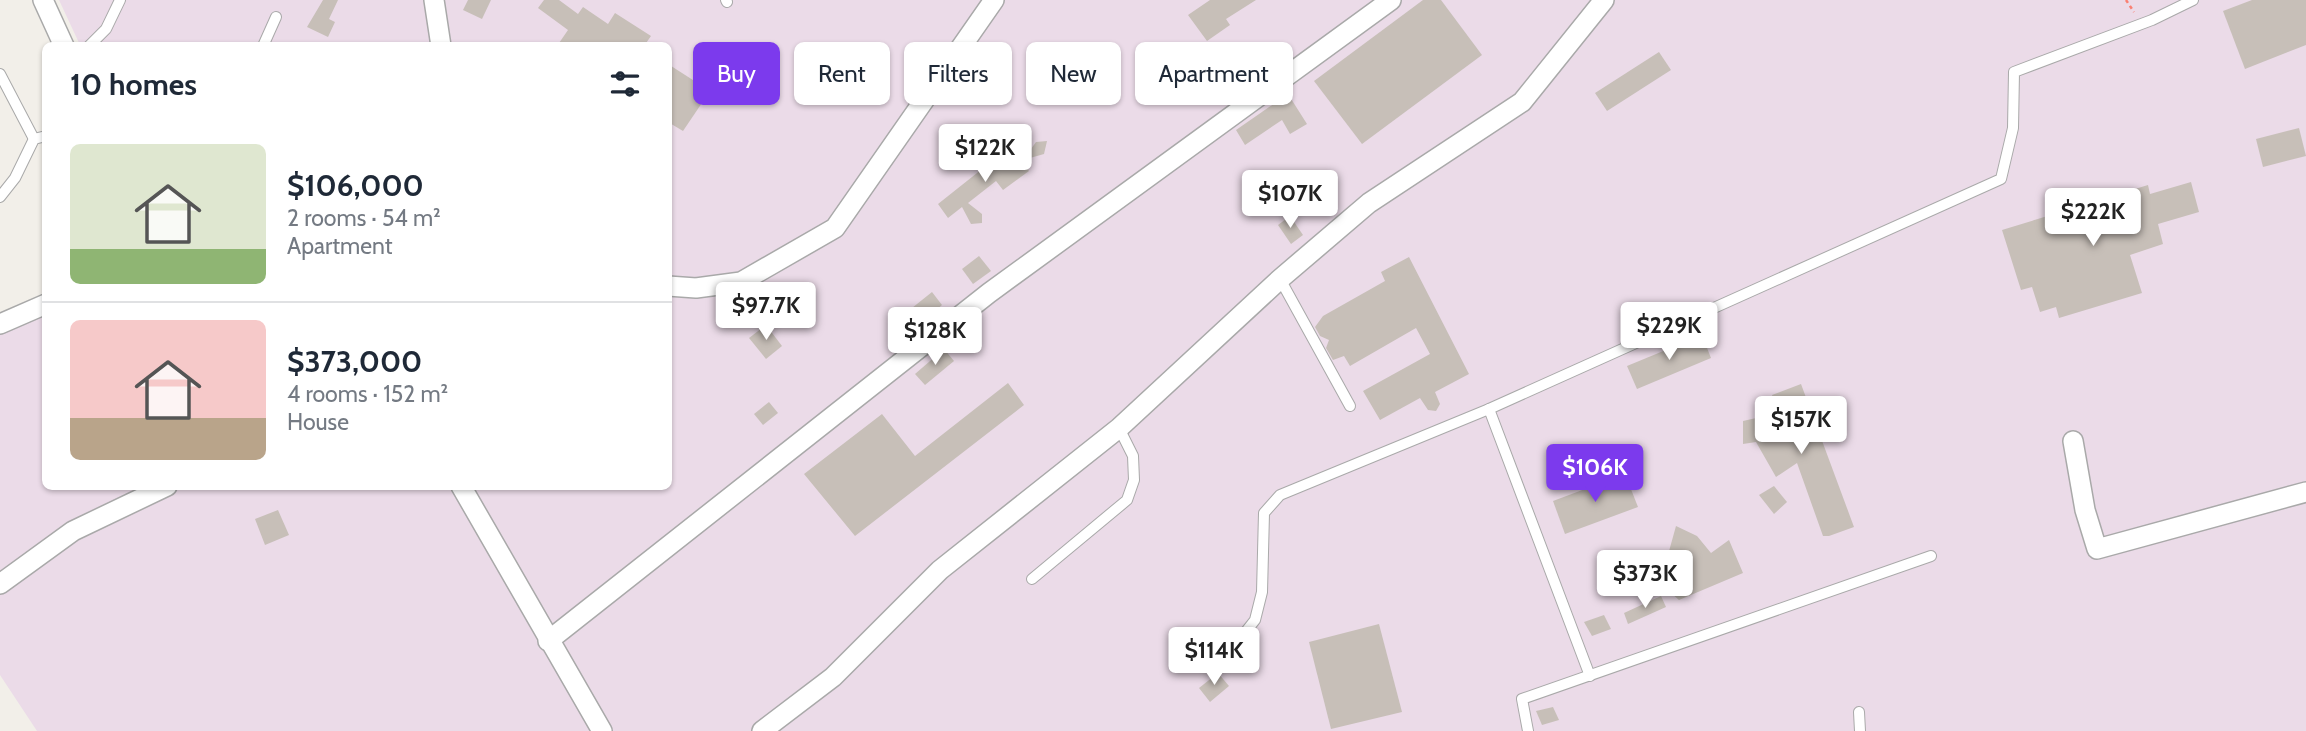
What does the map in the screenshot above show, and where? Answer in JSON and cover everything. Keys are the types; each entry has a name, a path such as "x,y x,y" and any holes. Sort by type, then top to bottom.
{"street":[{"path":"43,0 62,42"},
{"path":"433,0 440,42"},
{"path":"672,286 696,288 741,282 835,228 994,0"},
{"path":"548,641 989,293 1391,0"},
{"path":"762,731 833,677 940,570 1119,428 1280,279 1369,202 1522,102 1604,0"},
{"path":"0,324 42,306"},
{"path":"2073,441 2085,510 2097,549 2306,492"},
{"path":"0,584 74,531 159,490"},
{"path":"463,490 602,731"}],"lane":[{"path":"93,42 106,29 120,0"},
{"path":"1240,639 1255,620 1262,592 1264,513 1280,495 1489,409 2001,180 2013,128 2014,72 2152,20 2193,0"},
{"path":"265,42 276,17"},
{"path":"0,74 34,139"},
{"path":"0,197 15,178 34,139 42,137"},
{"path":"1280,279 1350,407"},
{"path":"1489,409 1590,676"},
{"path":"1031,579 1127,500 1134,480 1133,456 1119,428"},
{"path":"1528,731 1522,699 1931,556"},
{"path":"1859,712 1860,731"}],"shaded area":[{"path":"59,0 2306,0 2306,731 37,731 0,675 0,320 42,299 42,490 672,490 672,42 79,42"}],"building":[{"path":"323,0 338,0 329,19 335,22 328,37 307,27"},
{"path":"468,0 491,0 482,19 463,10"},
{"path":"544,0 559,0 578,14 583,7 608,24 615,13 651,36 647,42 560,42 568,30 538,8"},
{"path":"1210,0 1256,0 1226,19 1230,25 1207,41 1188,15"},
{"path":"1423,0 1441,0 1482,55 1362,144 1314,81"},
{"path":"2252,0 2306,0 2306,45 2245,69 2223,11"},
{"path":"1659,52 1671,70 1607,111 1595,93"},
{"path":"672,67 693,80 693,105 701,105 683,131 672,124"},
{"path":"1293,102 1307,124 1290,134 1282,120 1245,145 1236,130 1272,105 1293,105"},
{"path":"2299,128 2306,156 2263,167 2256,139"},
{"path":"1047,141 1044,154 1023,160 1036,142"},
{"path":"1011,146 1029,171 1003,190 996,181 968,203 982,214 982,223 971,224 962,207 948,218 938,204"},
{"path":"2191,182 2199,212 2158,224 2163,244 2130,255 2142,293 2059,318 2056,307 2040,312 2032,287 2021,290 2002,230 2148,185 2150,194"},
{"path":"1290,216 1303,235 1291,244 1278,225"},
{"path":"979,256 991,271 973,284 962,269"},
{"path":"1409,257 1469,374 1435,392 1440,404 1436,411 1428,410 1420,398 1380,420 1363,391 1430,354 1416,328 1350,366 1344,356 1333,360 1326,348 1329,340 1320,336 1315,327 1323,316 1385,281 1381,272"},
{"path":"932,292 942,305 923,321 912,308"},
{"path":"766,325 782,346 766,359 749,338"},
{"path":"1702,335 1711,358 1637,389 1627,366"},
{"path":"944,349 954,361 925,385 915,374"},
{"path":"1008,383 1024,405 855,536 804,474 882,414 915,456"},
{"path":"1801,384 1854,527 1829,536 1823,536 1797,463 1776,477 1756,442 1743,444 1743,421 1778,413 1772,395"},
{"path":"769,402 778,413 763,425 754,414"},
{"path":"1625,474 1638,507 1565,534 1553,501"},
{"path":"1774,486 1787,502 1774,514 1759,495"},
{"path":"278,510 289,535 265,545 255,519"},
{"path":"1676,526 1697,536 1711,553 1729,540 1743,573 1679,600 1646,571 1655,551 1666,562"},
{"path":"1661,596 1666,607 1628,624 1624,613"},
{"path":"1604,615 1611,629 1592,636 1584,622"},
{"path":"1379,624 1402,712 1331,729 1309,642"},
{"path":"1218,673 1229,686 1210,702 1199,688"},
{"path":"1553,707 1559,720 1542,725 1536,711"}]}
